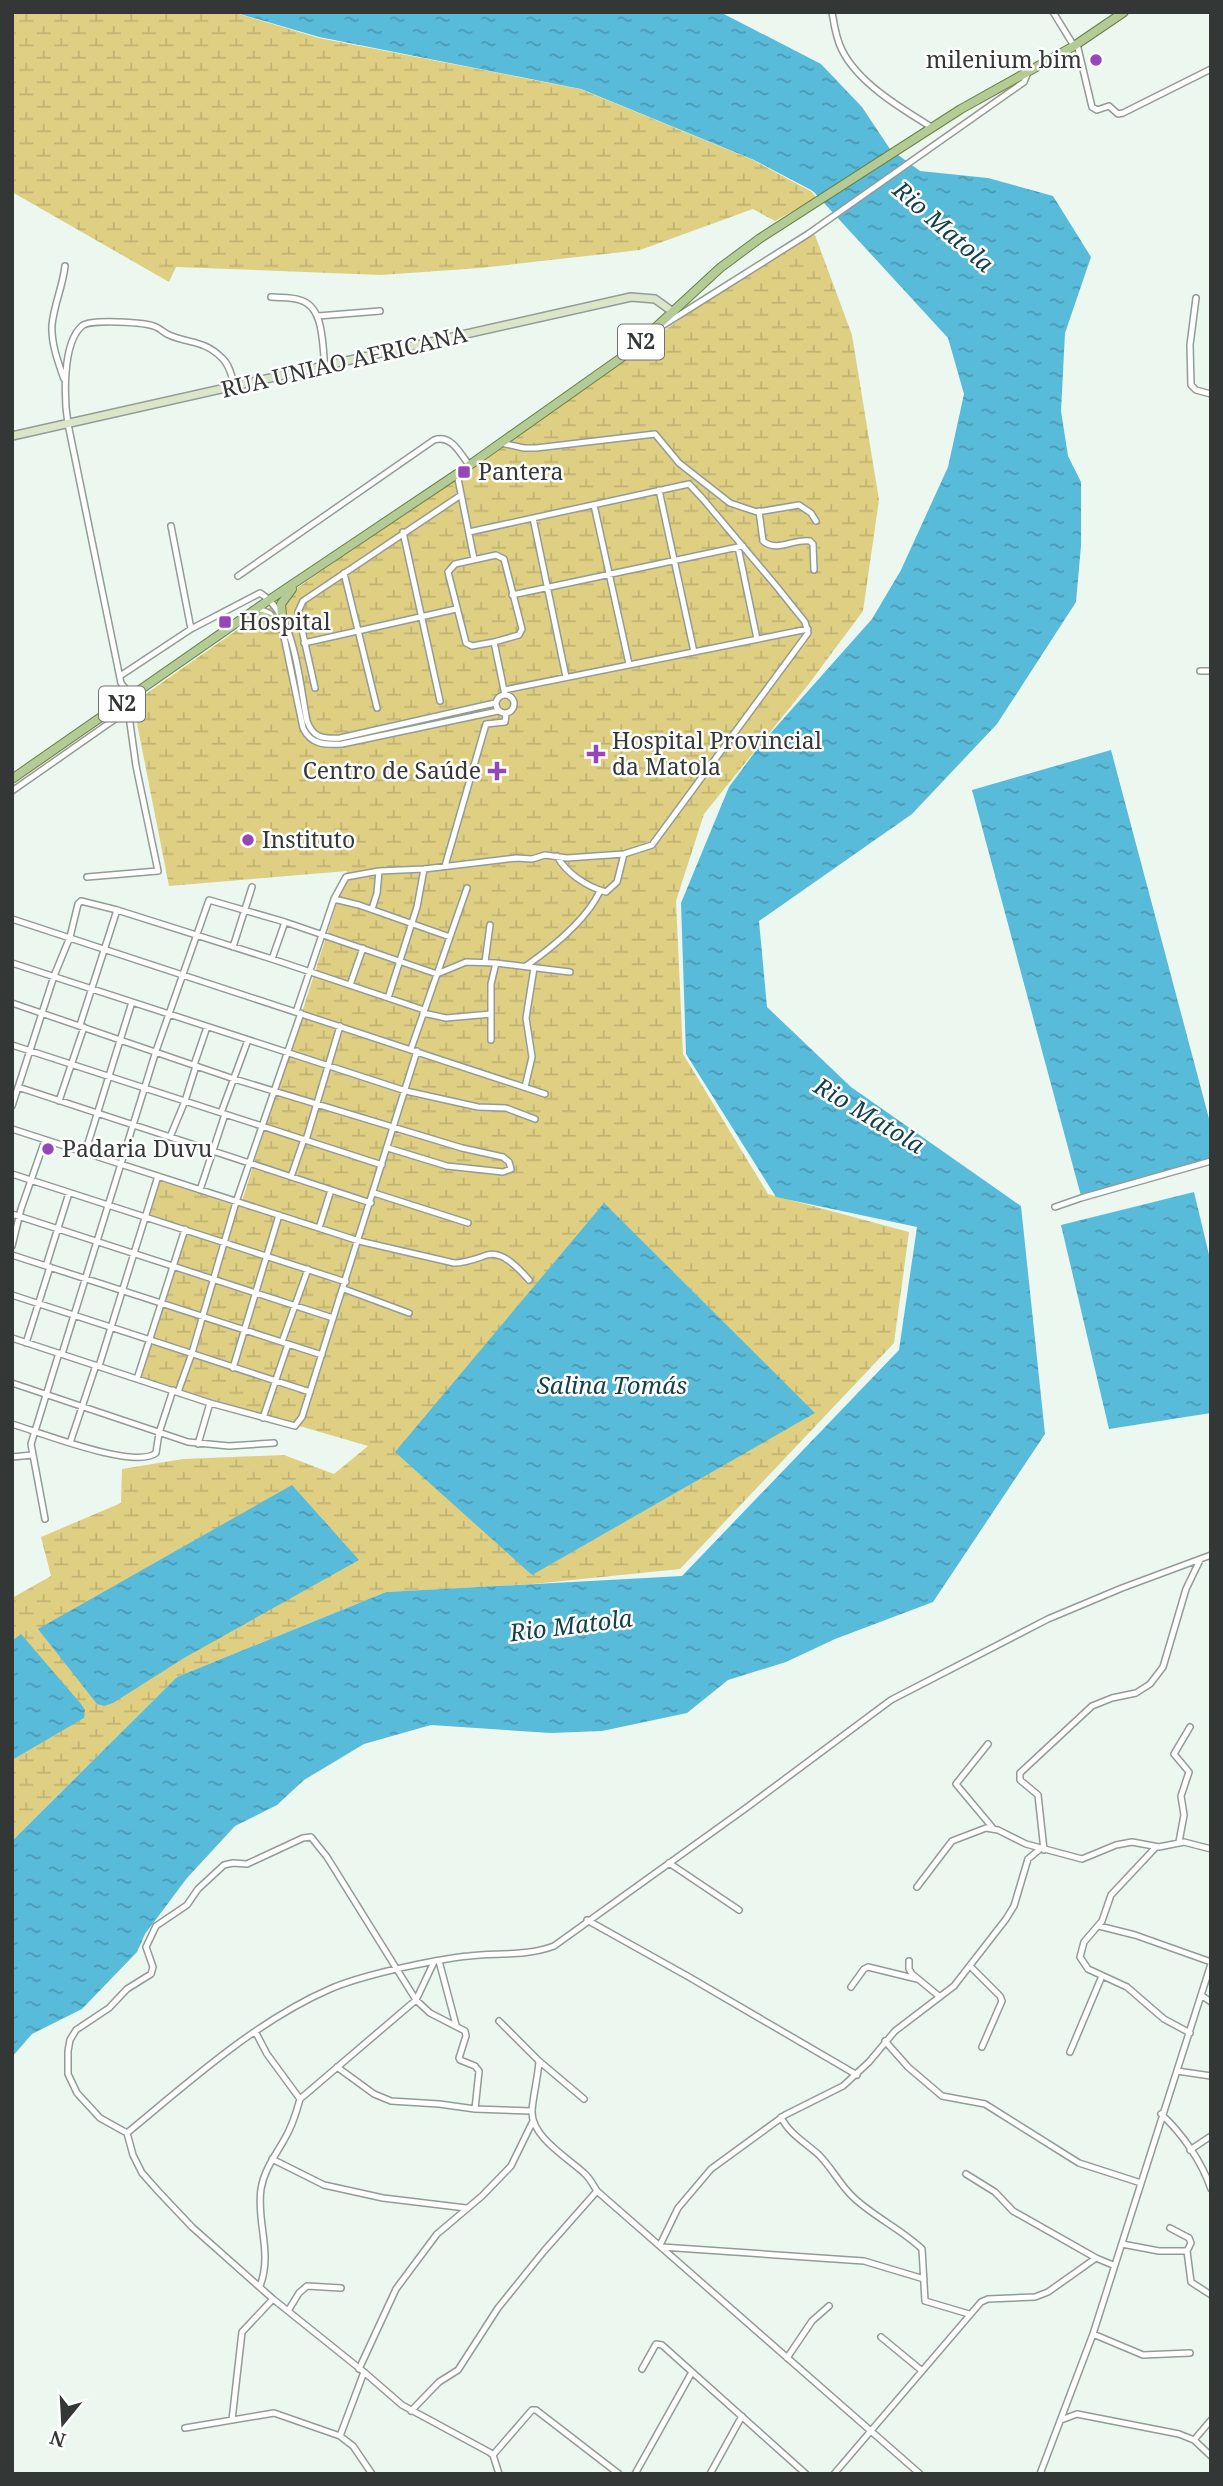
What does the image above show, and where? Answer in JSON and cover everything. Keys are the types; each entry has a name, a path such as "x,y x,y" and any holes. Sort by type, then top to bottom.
{"main road":[{"name":"N2","path":"12,779 126,706 132,697 269,600 457,474 618,360 730,260 810,204 984,95 1075,45 1125,12"},
{"name":"RUA UNIAO AFRICANA","path":"12,436 631,297 655,299 673,312"},
{"path":"240,621 262,616 279,618 283,600 298,581"}],"street":[{"path":"832,12 841,49 853,66 895,104 933,128"},
{"path":"1053,12 1075,45 1092,107 1097,110 1109,106 1118,114 1123,113 1211,69"},
{"path":"653,331 820,225 1024,82 1028,72"},
{"path":"65,265 52,333 56,358 65,382"},
{"path":"271,297 300,300 318,316 325,367"},
{"path":"1196,298 1190,345 1191,385 1196,390 1211,394"},
{"path":"318,316 380,311"},
{"path":"132,697 121,684 68,424 64,398 73,342 83,324 129,323 156,326 166,334 209,347 226,361 235,387"},
{"path":"500,443 536,448 655,434 679,463 730,503 759,512 799,505 811,513 816,521"},
{"path":"237,576 434,440 442,438 450,441 470,465"},
{"path":"457,474 474,559"},
{"path":"12,1424 111,1455 149,1458 156,1453 159,1433 192,1353 236,1202 275,1091 334,899 346,877 379,871 425,869 516,858 532,859 545,855 567,858 624,854 646,848 659,838 716,757 805,640 808,629 805,622 740,547 693,487 684,484 469,532"},
{"path":"659,490 694,652"},
{"path":"315,688 298,612 303,601 461,495"},
{"path":"594,505 629,664"},
{"path":"759,512 763,541 773,546 802,540 813,544 814,570"},
{"path":"533,518 566,677"},
{"path":"171,526 191,629"},
{"path":"403,532 440,701"},
{"path":"512,595 740,547"},
{"path":"740,547 757,639"},
{"path":"496,555 504,559 512,595 522,628 519,635 472,646 466,643 449,572 455,564 496,555"},
{"path":"344,573 377,708"},
{"path":"120,676 191,629 256,594 263,595 289,630 311,730 325,739 340,738 495,703 505,693 566,677 808,629"},
{"path":"258,608 279,618"},
{"path":"304,643 456,609"},
{"path":"279,618 303,728 307,737 316,742 327,745 342,744 498,711 506,714"},
{"path":"494,642 505,693 511,697 514,705 506,714"},
{"path":"1199,671 1211,671"},
{"path":"495,703 498,711"},
{"path":"12,791 126,706 158,871 87,877"},
{"path":"445,866 486,724 507,721 506,714"},
{"path":"557,856 563,868 586,885 608,892 615,885 624,854"},
{"path":"388,998 412,924 425,869"},
{"path":"372,909 379,871"},
{"path":"233,947 251,887"},
{"path":"12,1338 210,1403 295,1426 302,1417 345,1286 406,1091 423,1011 467,888"},
{"path":"526,965 592,907 600,891"},
{"path":"334,899 372,909 450,937"},
{"path":"45,1519 32,1455 33,1430 75,1316 144,1088 209,900 285,922 436,974 460,963 485,962 570,972"},
{"path":"12,1106 16,1095 15,1086 70,937 79,902 88,901 117,910 446,1018 491,1014"},
{"path":"59,1101 117,910"},
{"path":"12,919 545,1094"},
{"path":"272,959 285,922"},
{"path":"485,962 490,925"},
{"path":"351,985 363,948"},
{"path":"12,963 406,1091 478,1107 506,1108 535,1119"},
{"path":"491,1040 491,984 496,963"},
{"path":"525,1087 532,1057 526,1018 534,968"},
{"path":"85,1153 132,1002"},
{"path":"12,1003 234,1079 395,1128 503,1157 509,1162 510,1169 503,1172 447,1166 388,1148"},
{"path":"291,1177 340,1026"},
{"path":"170,1137 185,1101 207,1027"},
{"path":"200,1190 248,1040"},
{"path":"12,1045 382,1165"},
{"path":"15,1086 371,1203"},
{"path":"12,1129 359,1241 454,1263 465,1263 488,1254 496,1255 508,1261 529,1280"},
{"path":"12,1245 45,1140"},
{"path":"1055,1207 1211,1161"},
{"path":"12,1174 308,1269 409,1313"},
{"path":"70,1443 112,1328 158,1176"},
{"path":"319,1228 331,1190"},
{"path":"26,1343 69,1193"},
{"path":"374,1193 468,1223"},
{"path":"12,1214 333,1318"},
{"path":"233,1368 279,1215"},
{"path":"137,1379 185,1229"},
{"path":"12,1255 322,1355"},
{"path":"263,1418 308,1269"},
{"path":"12,1295 310,1392"},
{"path":"12,1383 198,1444 229,1446 274,1443"},
{"path":"198,1444 210,1403"},
{"path":"12,1457 32,1455"},
{"path":"127,2133 190,2081 256,2033 329,1989 396,1969 467,1956 547,1948 669,1863 897,1696 1048,1619 1211,1555"},
{"path":"1042,1849 1038,1795 1020,1780 1020,1773 1092,1706 1136,1693 1150,1684 1163,1667 1186,1589 1200,1560"},
{"path":"1180,1842 1184,1815 1181,1796 1189,1772 1174,1754 1190,1727"},
{"path":"988,1744 956,1784 992,1827 1026,1844 1082,1859 1116,1845 1132,1842 1156,1847 1180,1842 1211,1849"},
{"path":"917,1888 951,1841 992,1827"},
{"path":"475,2109 479,2071 475,2066 459,2059 466,2034 463,2028 430,2013 416,2000 327,1857 311,1838 247,1864 224,1865 198,1889 187,1905 160,1922 152,1932 146,1947 153,1967 151,1974 127,1989 109,2008 82,2025 70,2039 68,2074 77,2093 100,2118 127,2133 138,2164 158,2191 192,2227 273,2299 411,2412 493,2455 499,2474"},
{"path":"1156,1847 1111,1895 1099,1926 1084,1942 1080,1957 1088,1969 1127,1987 1164,2019 1190,2033"},
{"path":"661,2246 678,2208 711,2169 781,2117 843,2086 857,2075 885,2041 954,1986 1006,1919 1014,1906 1028,1859 1042,1849"},
{"path":"669,1863 739,1910"},
{"path":"587,1920 710,1988 857,2075"},
{"path":"1040,2474 1093,2334 1211,1963 1142,1937 1099,1926"},
{"path":"909,1961 909,1969 917,1979 940,1997"},
{"path":"260,2286 264,2275 266,2249 260,2207 261,2189 272,2159 293,2122 300,2099 416,2000 436,1962"},
{"path":"436,1962 456,2025"},
{"path":"971,1966 1002,2001 982,2047"},
{"path":"851,1987 863,1969 868,1967 917,1979"},
{"path":"1070,2052 1102,1976"},
{"path":"1201,1995 1211,2002"},
{"path":"499,2021 539,2061 584,2099"},
{"path":"256,2033 267,2054 300,2099"},
{"path":"885,2041 908,2067 942,2096 985,2104 1079,2163 1140,2183"},
{"path":"539,2061 532,2111 533,2121 540,2134 569,2163 583,2172 597,2191 920,2474"},
{"path":"337,2067 374,2094 391,2101 532,2111"},
{"path":"1177,2071 1211,2076"},
{"path":"1161,2114 1205,2171 1210,2187"},
{"path":"781,2117 789,2130 827,2163 854,2198 878,2218 909,2236 922,2249 925,2301 969,2314"},
{"path":"340,2436 362,2371 396,2289 437,2234 482,2196 511,2166 533,2121"},
{"path":"1190,2150 1211,2136"},
{"path":"272,2159 324,2185 383,2198 466,2208"},
{"path":"965,2174 995,2192 1013,2211 1113,2265"},
{"path":"411,2412 439,2382 458,2371 498,2308 597,2191"},
{"path":"1170,2228 1189,2238 1191,2243 1186,2251 1191,2282 1211,2295"},
{"path":"1122,2244 1159,2251 1186,2251"},
{"path":"661,2246 864,2260 923,2279"},
{"path":"834,2474 969,2314 988,2299 1024,2299 1048,2292 1096,2258"},
{"path":"288,2311 299,2293 307,2286 341,2288"},
{"path":"232,2420 242,2332 273,2299"},
{"path":"787,2358 812,2321 829,2306"},
{"path":"1093,2334 1143,2355 1190,2353"},
{"path":"881,2337 921,2370"},
{"path":"642,2369 658,2343 806,2474"},
{"path":"635,2474 692,2372"},
{"path":"1068,2399 1077,2414"},
{"path":"493,2455 528,2413 536,2410 619,2474"},
{"path":"185,2428 274,2413 340,2436 353,2446 372,2474"},
{"path":"1061,2420 1077,2414 1155,2429 1194,2440 1211,2456"},
{"path":"710,2474 742,2416"},
{"path":"1194,2440 1211,2420"}],"green space":[{"path":"12,12 232,12 319,38 580,89 753,160 812,192 816,198 775,221 753,209 640,250 480,268 381,275 176,267 169,282 12,192"},
{"path":"812,227 852,335 879,500 863,611 808,685 704,814 676,901 683,1054 768,1194 909,1232 894,1343 680,1569 533,1584 386,1592 177,1677 12,1841 12,1598 51,1576 41,1537 121,1503 122,1469 183,1459 284,1455 334,1474 368,1446 139,1379 184,1230 147,1216 158,1181 242,1201 347,871 169,886 133,703"}],"water":[{"name":"Rio Matola","path":"233,12 720,12 821,64 862,107 890,149 920,171 988,178 1053,196 1091,257 1065,333 1061,411 1068,456 1081,482 1081,546 1076,602 997,724 912,814 759,921 767,1007 851,1087 1021,1206 1045,1434 933,1602 835,1639 786,1662 728,1680 687,1713 602,1731 551,1733 431,1725 364,1744 304,1780 277,1805 235,1826 187,1878 145,1934 137,1952 82,2009 32,2034 12,2057 12,1841 177,1677 386,1592 682,1576 899,1350 917,1227 776,1197 686,1054 681,903 729,787 760,745 872,619 901,570 948,467 964,394 948,338 813,191 754,160 581,89 319,37"},
{"path":"1111,750 1211,1126 1211,1158 1081,1196 972,790"},
{"path":"1194,1192 1211,1263 1211,1413 1109,1429 1061,1225"},
{"name":"Salina Tomás","path":"604,1203 815,1413 532,1575 395,1452"},
{"path":"292,1485 359,1560 184,1658 113,1703 104,1706 97,1704 38,1629"},
{"path":"21,1634 85,1710 84,1718 12,1760 12,1641"}],"place":[{"name":"milenium bim","path":"1096,60"},
{"name":"Pantera","path":"464,472"},
{"name":"Hospital","path":"225,622"},
{"name":"Hospital Provincial da Matola","path":"596,754"},
{"name":"Centro de Saúde","path":"497,771"},
{"name":"Instituto","path":"248,840"},
{"name":"Padaria Duvu","path":"48,1149"}]}
